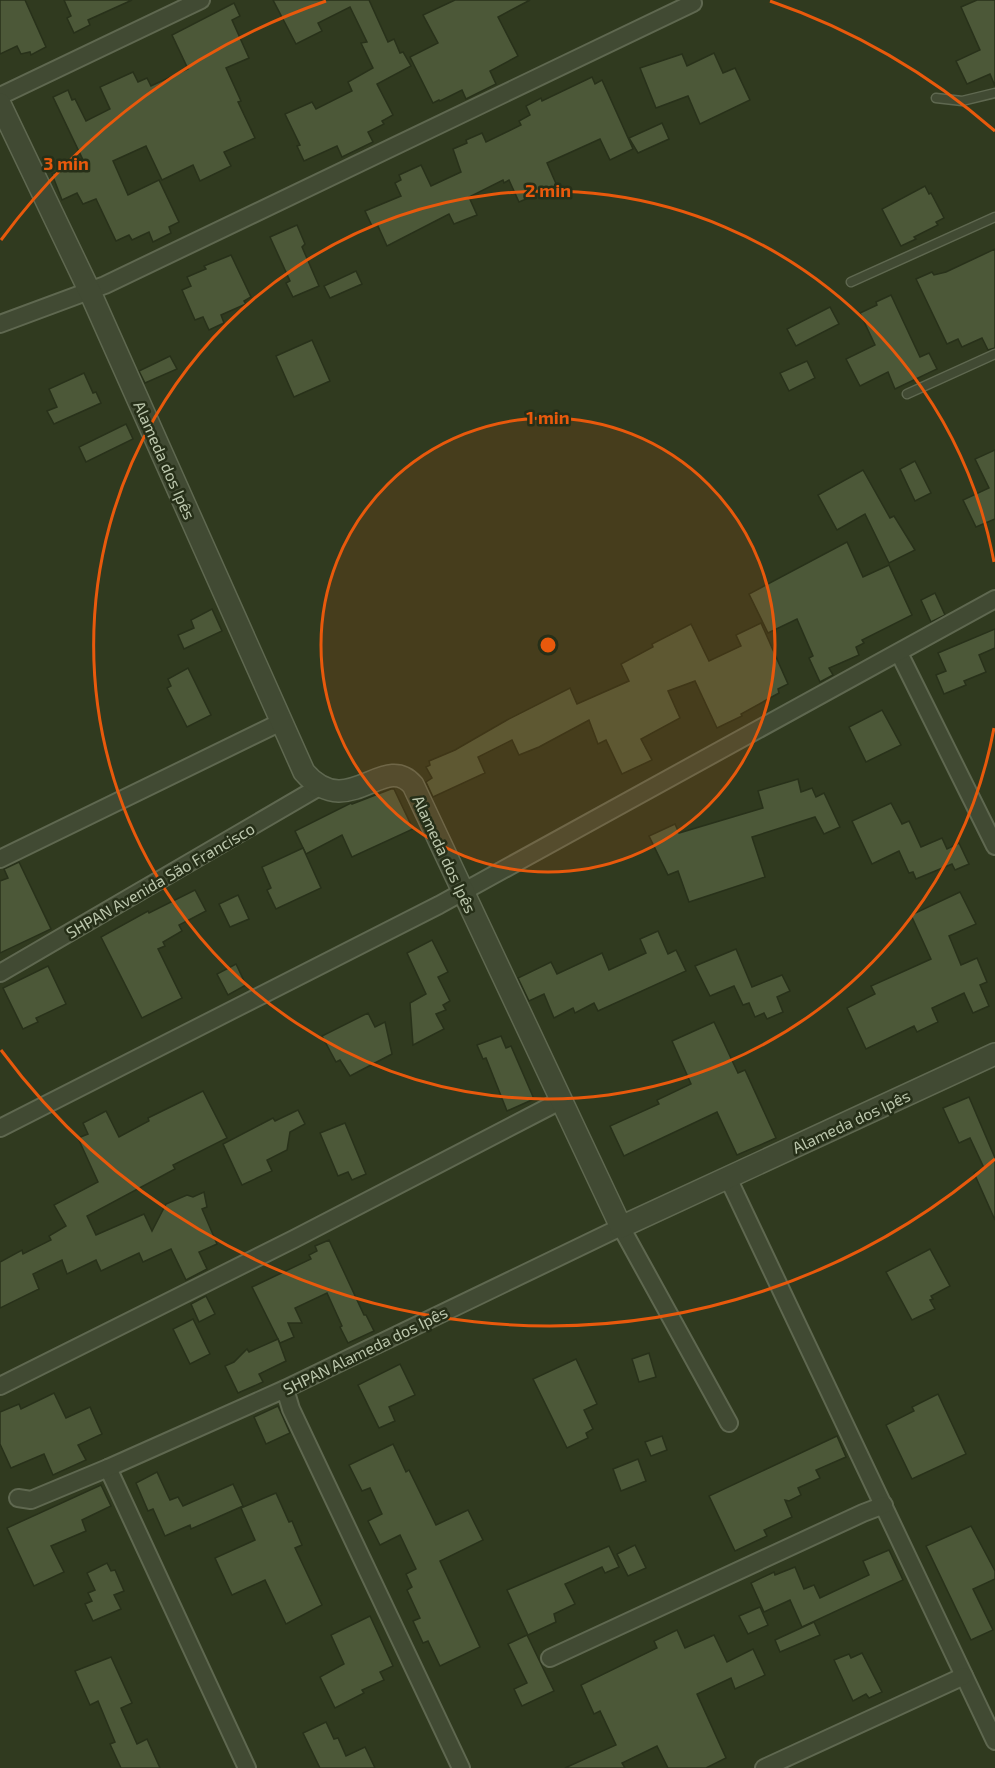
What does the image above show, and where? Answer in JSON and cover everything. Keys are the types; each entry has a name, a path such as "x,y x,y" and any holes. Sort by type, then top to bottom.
{"street":[{"path":"0,96 201,0"},
{"path":"0,324 90,292 693,3"},
{"name":"Alameda dos Ipês","path":"0,104 90,292 304,772 319,787 339,792 391,775 403,776 413,785 621,1227 995,1054"},
{"path":"0,1128 463,892 995,599"},
{"path":"899,653 995,846"},
{"path":"0,859 281,722"},
{"name":"SHPAN Avenida São Francisco","path":"0,973 319,787"},
{"path":"0,1386 294,1239 562,1100"},
{"path":"728,1178 995,1741"},
{"path":"621,1227 729,1423"},
{"name":"SHPAN Alameda dos Ipês","path":"18,1498 31,1500 285,1389 621,1227"},
{"path":"285,1389 291,1409 461,1768"},
{"path":"108,1468 247,1768"},
{"path":"550,1658 884,1505"},
{"path":"764,1768 964,1676"}],"lane":[{"path":"936,98 962,101 995,93"},
{"path":"851,282 995,217"},
{"path":"907,394 995,354"}],"building":[{"path":"0,0 25,0 46,47 31,55 30,52 21,54 17,46 0,54"},
{"path":"64,0 132,0 88,20 90,25 74,33 67,18 71,16"},
{"path":"273,0 369,0 388,42 394,39 400,53 403,52 411,66 377,84 393,115 382,121 384,124 368,132 373,142 342,157 337,146 304,161 297,146 300,145 285,114 312,102 316,109 352,91 348,82 373,68 361,43 367,42 350,7 318,23 322,31 296,44"},
{"path":"455,0 530,0 498,17 518,56 490,71 496,84 466,99 462,90 433,103 410,57 438,43 423,15"},
{"path":"977,0 995,0 995,86 990,74 967,84 956,61 980,50 961,7"},
{"path":"234,3 240,16 232,20 249,58 226,68 241,101 238,102 255,138 224,152 231,166 200,181 193,165 162,180 146,146 113,161 128,195 159,180 179,222 169,227 171,233 153,242 149,232 132,240 129,235 116,241 96,199 83,204 77,193 62,200 52,174 83,160 53,97 68,90 86,121 110,109 100,87 133,72 138,82 147,78 151,86 188,69 172,35"},
{"path":"714,53 723,73 735,68 750,100 700,124 688,96 656,108 640,68 682,54 687,66"},
{"path":"592,77 595,84 602,80 633,149 610,160 600,139 547,163 557,186 519,202 509,180 504,183 503,180 469,197 477,215 454,224 449,214 387,246 377,224 372,226 365,211 401,196 395,183 401,180 399,175 421,165 431,186 461,172 453,149 482,133 486,142 521,125 519,121 530,115 526,106 541,98 542,101"},
{"path":"662,123 669,139 638,153 629,138"},
{"path":"925,186 944,218 936,222 938,225 901,246 882,209"},
{"path":"297,225 305,244 302,247 319,286 293,297 286,283 290,281 270,237"},
{"path":"995,249 995,348 988,350 982,338 962,347 958,339 947,344 916,279 932,272 934,275 946,272"},
{"path":"231,255 251,297 244,301 246,304 221,315 224,323 209,330 203,317 195,320 182,290 191,286 187,277 206,269 204,266"},
{"path":"356,271 362,284 330,298 324,286"},
{"path":"891,295 920,357 929,353 937,369 895,389 888,372 860,386 846,359 875,345 860,313"},
{"path":"830,307 839,324 796,346 787,329"},
{"path":"312,340 330,381 294,397 276,356"},
{"path":"170,356 177,369 145,383 139,371"},
{"path":"807,361 815,378 789,391 780,373"},
{"path":"84,373 93,393 96,392 101,403 54,424 47,411 57,407 49,389"},
{"path":"126,424 133,439 86,462 79,447"},
{"path":"995,450 995,519 976,527 963,500 989,488 975,459"},
{"path":"915,461 931,493 915,501 900,469"},
{"path":"863,470 890,518 894,516 915,550 889,563 865,514 837,530 818,495"},
{"path":"847,542 863,577 889,565 912,615 862,640 864,643 856,647 859,655 829,668 833,675 820,682 809,658 813,656 797,619 768,633 749,594"},
{"path":"935,593 945,615 931,622 921,600"},
{"path":"212,609 222,631 184,649 178,635 194,628 191,620"},
{"path":"761,623 788,684 778,689 779,693 741,714 742,716 717,728 695,681 668,691 680,718 641,739 652,760 622,774 606,740 598,744 589,720 519,755 512,740 478,757 485,773 433,797 426,782 432,778 426,767 430,765 429,761 455,750 570,688 577,704 629,681 621,664 653,647 652,644 691,624 709,661 741,646 736,635"},
{"path":"995,629 995,648 979,655 986,672 964,681 966,685 944,694 936,675 946,671 938,653"},
{"path":"188,668 211,715 187,727 167,688 171,686 168,679"},
{"path":"882,710 901,745 866,762 849,727"},
{"path":"798,779 801,792 812,788 816,797 824,793 840,827 824,834 815,817 752,837 765,877 689,902 678,871 668,875 649,836 675,824 679,833 763,808 758,791"},
{"path":"394,789 413,829 352,857 342,835 306,854 295,831 351,803"},
{"path":"891,803 902,824 909,821 921,847 942,838 947,849 959,843 969,864 955,870 952,864 916,879 913,872 909,873 899,851 872,864 852,821"},
{"path":"303,848 321,888 276,909 267,890 271,888 262,867"},
{"path":"19,862 51,929 0,953 0,881 8,878 4,869"},
{"path":"195,890 206,911 179,925 182,931 163,942 165,946 158,949 182,998 142,1018 101,937 148,911 149,913"},
{"path":"960,892 976,924 949,936 961,965 977,958 987,982 980,985 989,1006 973,1013 964,993 932,1008 938,1022 917,1032 914,1026 866,1049 847,1008 875,994 871,986 931,959 911,915"},
{"path":"238,895 249,919 230,927 219,904"},
{"path":"658,931 668,954 676,950 686,971 598,1011 594,1003 575,1013 573,1008 554,1018 544,994 529,1001 518,978 551,962 557,974 602,953 609,970 646,953 640,939"},
{"path":"432,940 448,972 438,977 450,1001 443,1005 446,1010 436,1014 444,1029 413,1045 410,1003 426,994 407,953"},
{"path":"736,949 752,987 782,975 790,991 777,997 783,1012 767,1019 764,1013 755,1017 749,1003 743,1005 734,986 710,996 695,966"},
{"path":"236,964 246,985 228,995 217,974"},
{"path":"48,966 66,1004 36,1018 38,1022 23,1029 3,988"},
{"path":"368,1013 375,1027 385,1022 392,1054 350,1076 340,1060 336,1062 322,1036"},
{"path":"714,1022 738,1073 745,1070 776,1138 737,1155 717,1112 624,1156 610,1126 659,1104 657,1100 691,1084 672,1041"},
{"path":"501,1036 506,1048 511,1046 534,1099 507,1111 486,1058 483,1059 477,1045"},
{"path":"203,1091 227,1138 173,1165 175,1169 87,1216 96,1235 144,1214 152,1231 166,1204 187,1195 193,1197 204,1192 207,1207 202,1209 217,1244 199,1252 207,1269 186,1280 171,1249 143,1262 139,1253 101,1271 96,1260 67,1274 62,1260 33,1274 39,1289 0,1308 0,1262 22,1250 23,1254 51,1240 49,1236 66,1226 54,1205 98,1182 78,1138 88,1134 83,1123 106,1111 119,1137 149,1121 148,1118"},
{"path":"969,1097 995,1158 995,1220 974,1173 984,1168 970,1138 959,1143 943,1108"},
{"path":"298,1110 305,1124 290,1132 287,1150 267,1160 272,1171 242,1185 223,1144 273,1118 275,1121"},
{"path":"345,1123 366,1174 352,1180 348,1172 338,1176 320,1133"},
{"path":"329,1240 364,1315 374,1331 348,1343 327,1293 295,1308 302,1323 288,1323 294,1337 280,1343 252,1287 311,1259 309,1255 317,1251 315,1246"},
{"path":"930,1249 950,1286 931,1296 933,1299 930,1300 935,1309 912,1320 886,1272"},
{"path":"206,1296 215,1314 199,1322 191,1304"},
{"path":"193,1319 210,1354 190,1364 173,1329"},
{"path":"278,1339 286,1361 259,1374 263,1382 238,1393 225,1366 234,1362 247,1349 249,1352"},
{"path":"649,1353 656,1377 639,1382 632,1359"},
{"path":"576,1359 597,1404 584,1410 593,1429 586,1433 588,1438 567,1448 533,1379"},
{"path":"400,1364 415,1395 389,1407 395,1421 379,1428 358,1385"},
{"path":"54,1393 66,1418 90,1407 102,1434 78,1445 86,1460 53,1475 44,1454 11,1468 0,1444 0,1412 19,1404 21,1409"},
{"path":"938,1394 966,1454 912,1479 886,1425 914,1411 912,1407"},
{"path":"278,1406 290,1433 266,1444 254,1417"},
{"path":"662,1436 667,1450 651,1456 645,1442"},
{"path":"837,1436 846,1457 816,1470 820,1478 798,1488 801,1495 789,1501 785,1500 792,1517 764,1530 767,1536 735,1551 709,1496"},
{"path":"393,1444 406,1472 409,1470 436,1525 468,1510 483,1540 440,1561 480,1647 440,1666 428,1641 423,1643 413,1621 420,1618 407,1590 412,1587 406,1574 416,1569 400,1535 380,1545 368,1521 382,1514 370,1488 362,1491 349,1465"},
{"path":"638,1459 646,1481 621,1491 613,1469"},
{"path":"157,1472 170,1500 178,1497 183,1506 233,1484 243,1506 191,1529 190,1525 165,1536 153,1509 148,1511 136,1483"},
{"path":"101,1485 111,1506 82,1520 86,1531 51,1546 64,1572 34,1586 7,1528"},
{"path":"276,1493 302,1545 295,1548 322,1605 286,1624 265,1580 232,1595 215,1558 255,1540 241,1508"},
{"path":"971,1526 995,1571 995,1579 973,1589 993,1630 971,1640 926,1546"},
{"path":"635,1545 646,1568 628,1576 617,1554"},
{"path":"609,1546 619,1567 605,1573 602,1567 565,1584 575,1604 554,1614 556,1622 528,1635 507,1590"},
{"path":"889,1550 903,1580 802,1627 790,1600 764,1612 751,1583 774,1572 775,1575 795,1567 804,1589 814,1585 820,1598 869,1575 863,1561"},
{"path":"107,1563 111,1571 115,1570 124,1591 114,1595 121,1609 93,1621 85,1604 92,1601 88,1593 95,1590 87,1573"},
{"path":"760,1607 768,1625 748,1634 739,1616"},
{"path":"370,1616 393,1666 380,1672 384,1680 362,1690 364,1693 335,1708 320,1677 344,1664 331,1635"},
{"path":"814,1622 820,1635 780,1652 775,1640"},
{"path":"677,1630 685,1648 714,1635 727,1662 753,1649 765,1675 735,1689 731,1678 697,1694 726,1758 706,1768 668,1768 657,1746 622,1763 625,1768 565,1768 616,1745 600,1711 594,1714 581,1685 657,1648 654,1641"},
{"path":"527,1635 554,1691 522,1706 514,1689 527,1683 508,1644"},
{"path":"862,1653 882,1692 869,1698 866,1694 853,1701 834,1660 849,1654 851,1658"},
{"path":"111,1657 132,1703 121,1708 137,1744 147,1739 160,1768 121,1768 110,1744 115,1742 98,1701 90,1705 75,1671"},
{"path":"326,1722 334,1739 338,1738 346,1756 365,1747 375,1768 320,1768 303,1733"}]}
